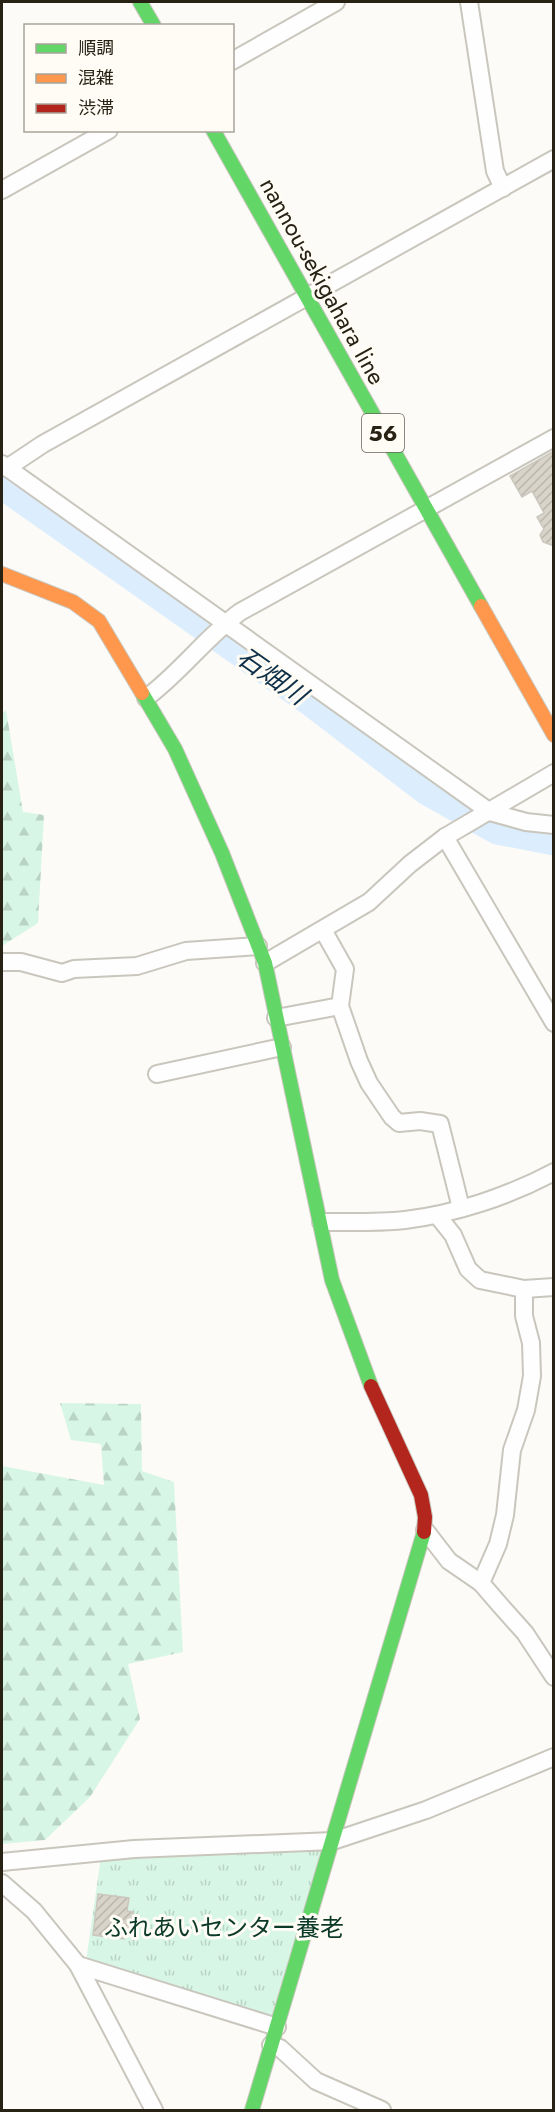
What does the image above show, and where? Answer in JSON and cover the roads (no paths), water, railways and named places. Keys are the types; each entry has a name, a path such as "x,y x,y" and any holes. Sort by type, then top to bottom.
{"street":[{"path":"140,2 153,24"},
{"path":"234,60 336,2"},
{"path":"470,2 495,171 503,188"},
{"path":"2,190 105,132"},
{"name":"nannou-sekigahara line","path":"214,132 554,735"},
{"path":"554,159 4,466 222,627 487,813 526,822 554,825"},
{"path":"146,698 222,627 554,438"},
{"path":"2,574 73,603 99,621 146,698 196,792 265,963 321,1222 325,1258 353,1341 399,1454 419,1487 426,1516 424,1530 333,1841 252,2110"},
{"path":"265,963 369,902 445,837 554,774"},
{"path":"445,837 554,1023"},
{"path":"323,930 345,969 340,1006 369,1083 392,1117 399,1123 420,1121 440,1124 461,1208"},
{"path":"2,962 21,962 62,974 74,969 137,966 186,951 258,946"},
{"path":"276,1018 340,1006"},
{"path":"157,1074 282,1047"},
{"path":"321,1222 404,1220 438,1215 504,1195 554,1172"},
{"path":"438,1215 453,1235 468,1269 480,1280 524,1289 554,1287"},
{"path":"481,1583 498,1544 505,1515 512,1450 526,1410 532,1376 531,1343 524,1316 524,1289"},
{"path":"424,1530 449,1561 481,1583 525,1633 554,1677"},
{"path":"2,1862 134,1849 333,1841 426,1810 554,1757"},
{"path":"2,1883 34,1911 78,1965 154,2110"},
{"path":"78,1965 277,2027"},
{"path":"271,2045 280,2048 316,2081 382,2110"}],"waterway":[{"name":"石畑川","path":"2,486 312,704 427,792 497,831 554,842"}],"park label":[{"name":"ふれあいセンター養老","path":"224,1927"}]}
